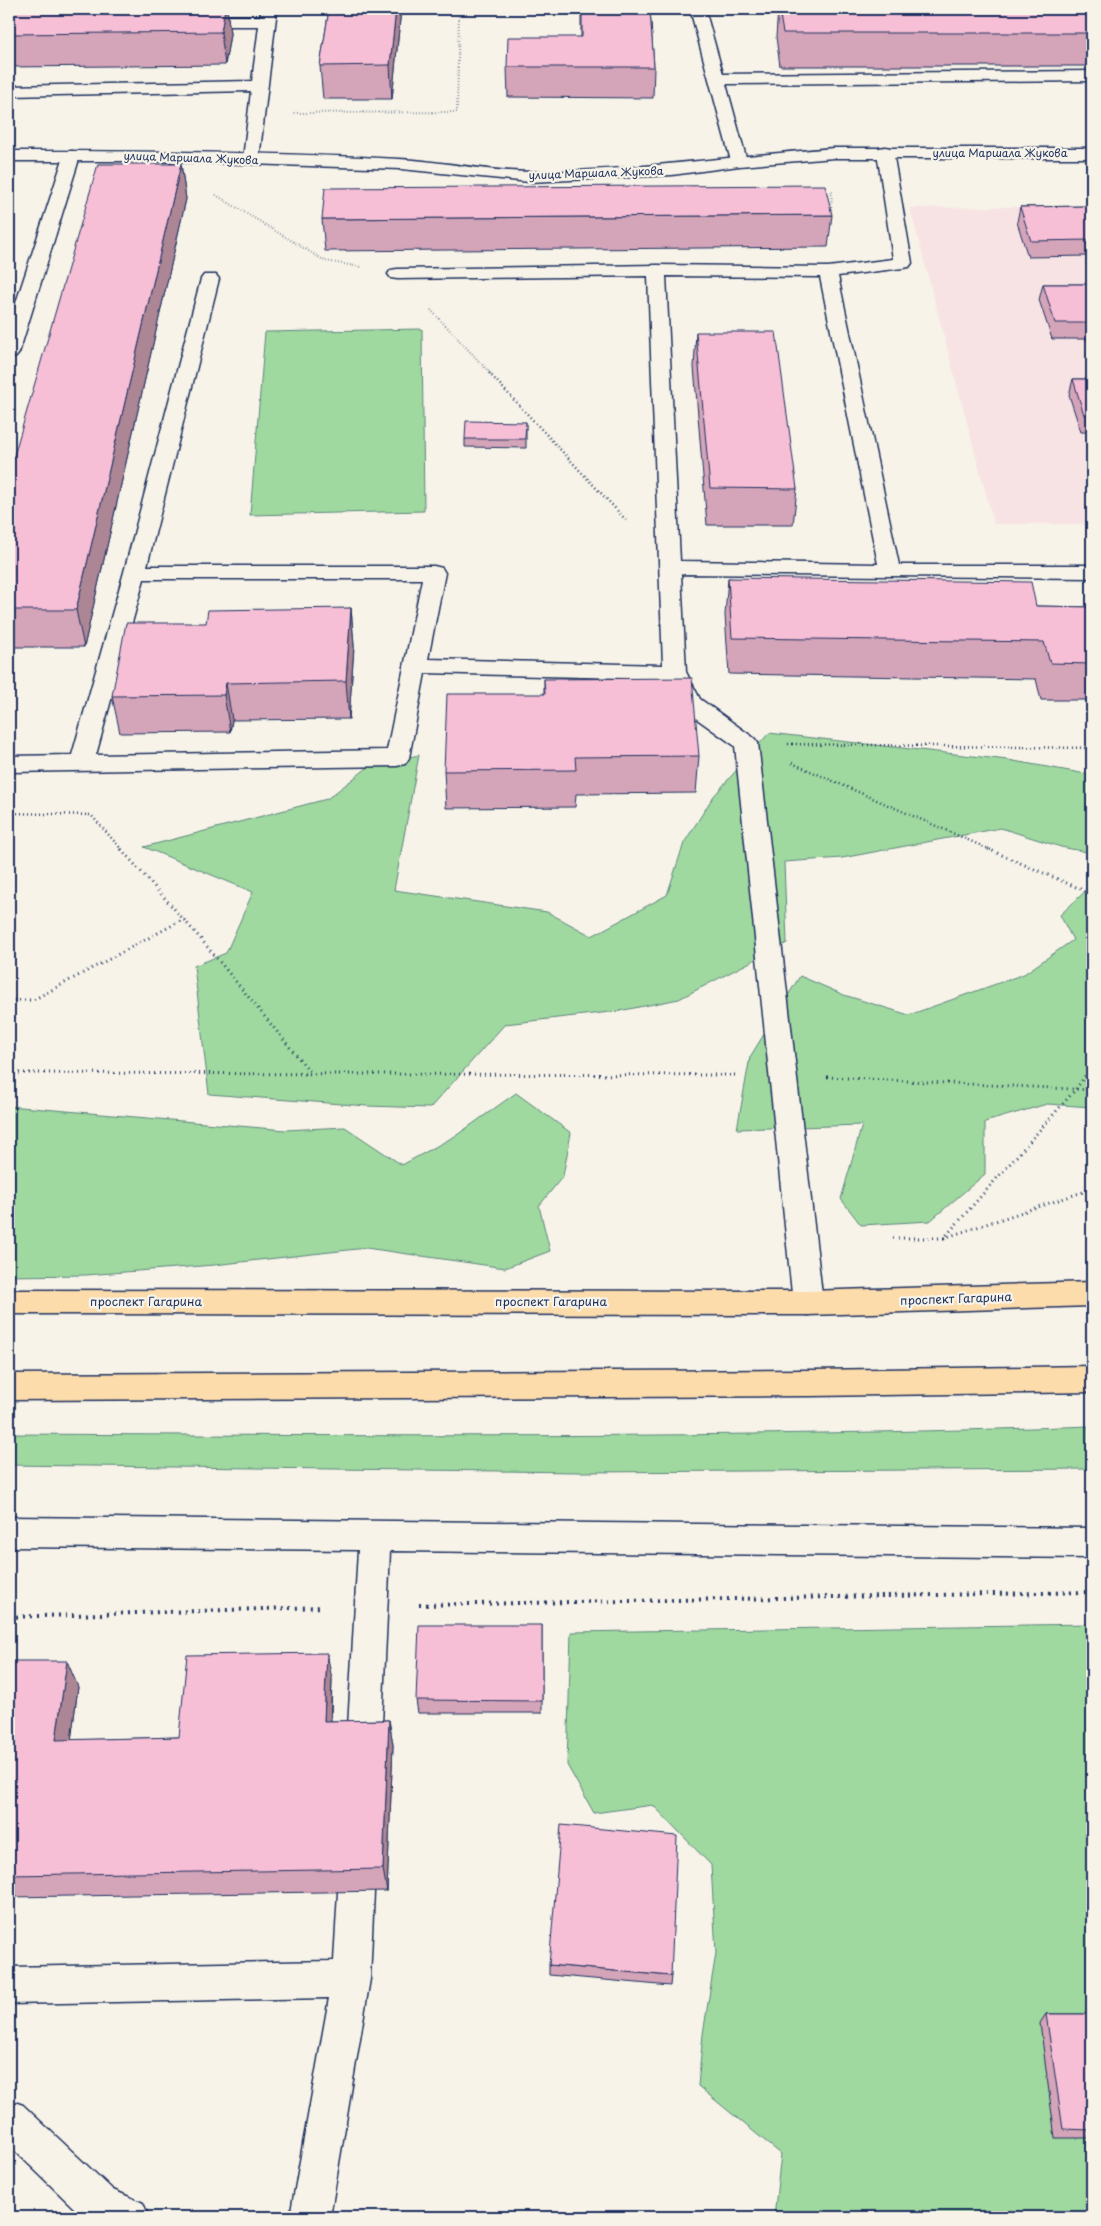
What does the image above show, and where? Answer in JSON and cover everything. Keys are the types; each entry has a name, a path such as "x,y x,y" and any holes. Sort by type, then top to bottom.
{"main road":[{"name":"проспект Гагарина","path":"9,1302 808,1302 1092,1294"},
{"path":"9,1387 801,1383 1092,1379"}],"street":[{"path":"697,9 739,161"},
{"path":"178,21 268,15 250,159"},
{"path":"716,79 1092,76"},
{"path":"9,91 259,86"},
{"path":"397,274 657,270 828,272 903,263 884,152"},
{"name":"улица Маршала Жукова","path":"9,156 152,156 401,164 530,177 672,170 739,161 834,153 1092,153"},
{"path":"9,353 72,156"},
{"path":"657,270 675,672 690,704 746,743 808,1302"},
{"path":"828,272 890,571"},
{"path":"82,762 135,572 210,279"},
{"path":"670,567 1092,572"},
{"path":"9,764 398,758 434,574 135,572"},
{"path":"415,666 675,672"},
{"path":"9,1532 1092,1544"},
{"path":"364,1745 375,1536"},
{"path":"310,2217 351,1979 356,1892"},
{"path":"9,1986 351,1979"},
{"path":"9,2119 107,2213"}],"path":[{"path":"256,113 457,112 459,9"},
{"path":"828,272 834,153"},
{"path":"152,156 325,261 397,274 670,567"},
{"path":"746,743 1092,748"},
{"path":"746,743 1092,894"},
{"path":"9,813 91,814 184,919 311,1074"},
{"path":"9,1000 33,1000 184,919"},
{"path":"944,1238 1076,1090 1092,1066"},
{"path":"9,1073 784,1075 1092,1090"},
{"path":"893,1238 944,1238 1092,1189"},
{"path":"9,1617 371,1606 1092,1592"}],"shaded area":[{"path":"1092,206 1092,524 994,524 910,208"}],"green space":[{"path":"422,329 424,511 250,515 265,332"},
{"path":"769,733 1008,760 1092,775 1092,853 1061,847 1001,828 842,858 784,862 787,943 679,999 619,1011 505,1024 430,1108 367,1106 209,1094 194,966 226,953 253,892 144,847 327,799 371,765 419,755 394,890 547,912 592,936 667,895 684,843 713,797"},
{"path":"1092,885 1092,1107 1047,1104 985,1122 985,1174 930,1221 861,1225 841,1199 862,1125 737,1129 750,1057 800,976 844,995 909,1015 1024,974 1073,940 1060,915"},
{"path":"516,1093 571,1133 563,1176 539,1206 550,1251 505,1268 366,1248 214,1265 86,1275 9,1276 9,1106 285,1130 345,1127 402,1165 457,1135"},
{"path":"1092,1426 1092,1469 579,1472 9,1465 9,1434 686,1435"},
{"path":"1092,1624 1092,2217 774,2217 781,2154 698,2086 703,2034 716,1953 711,1865 653,1805 594,1813 567,1765 571,1632"}],"building":[{"path":"9,9 225,9 221,32 9,34"},
{"path":"329,9 396,9 390,65 320,66"},
{"path":"582,9 650,9 654,67 507,67 508,37 582,37"},
{"path":"779,9 1092,9 1092,33 783,33"},
{"path":"98,164 181,164 76,610 9,610 9,473"},
{"path":"825,185 832,215 322,219 325,188"},
{"path":"1092,206 1092,244 1091,240 1031,241 1020,207"},
{"path":"1043,284 1092,284 1092,323 1055,323"},
{"path":"696,332 776,332 797,489 710,488"},
{"path":"1073,379 1092,379 1092,415 1084,415"},
{"path":"466,421 526,422 525,439 465,439"},
{"path":"728,578 1031,582 1036,606 1092,607 1092,664 1050,663 1044,642 732,638"},
{"path":"351,608 346,681 226,683 224,695 112,696 126,623 206,623 208,610"},
{"path":"692,678 699,756 575,757 576,770 444,771 447,694 545,694 544,679"},
{"path":"419,1625 542,1625 542,1701 416,1700"},
{"path":"327,1653 324,1721 389,1720 383,1869 9,1875 9,1661 67,1661 56,1740 179,1737 187,1655"},
{"path":"561,1825 677,1836 671,1976 549,1965"},
{"path":"1046,2014 1092,2014 1092,2130 1063,2129"}]}
